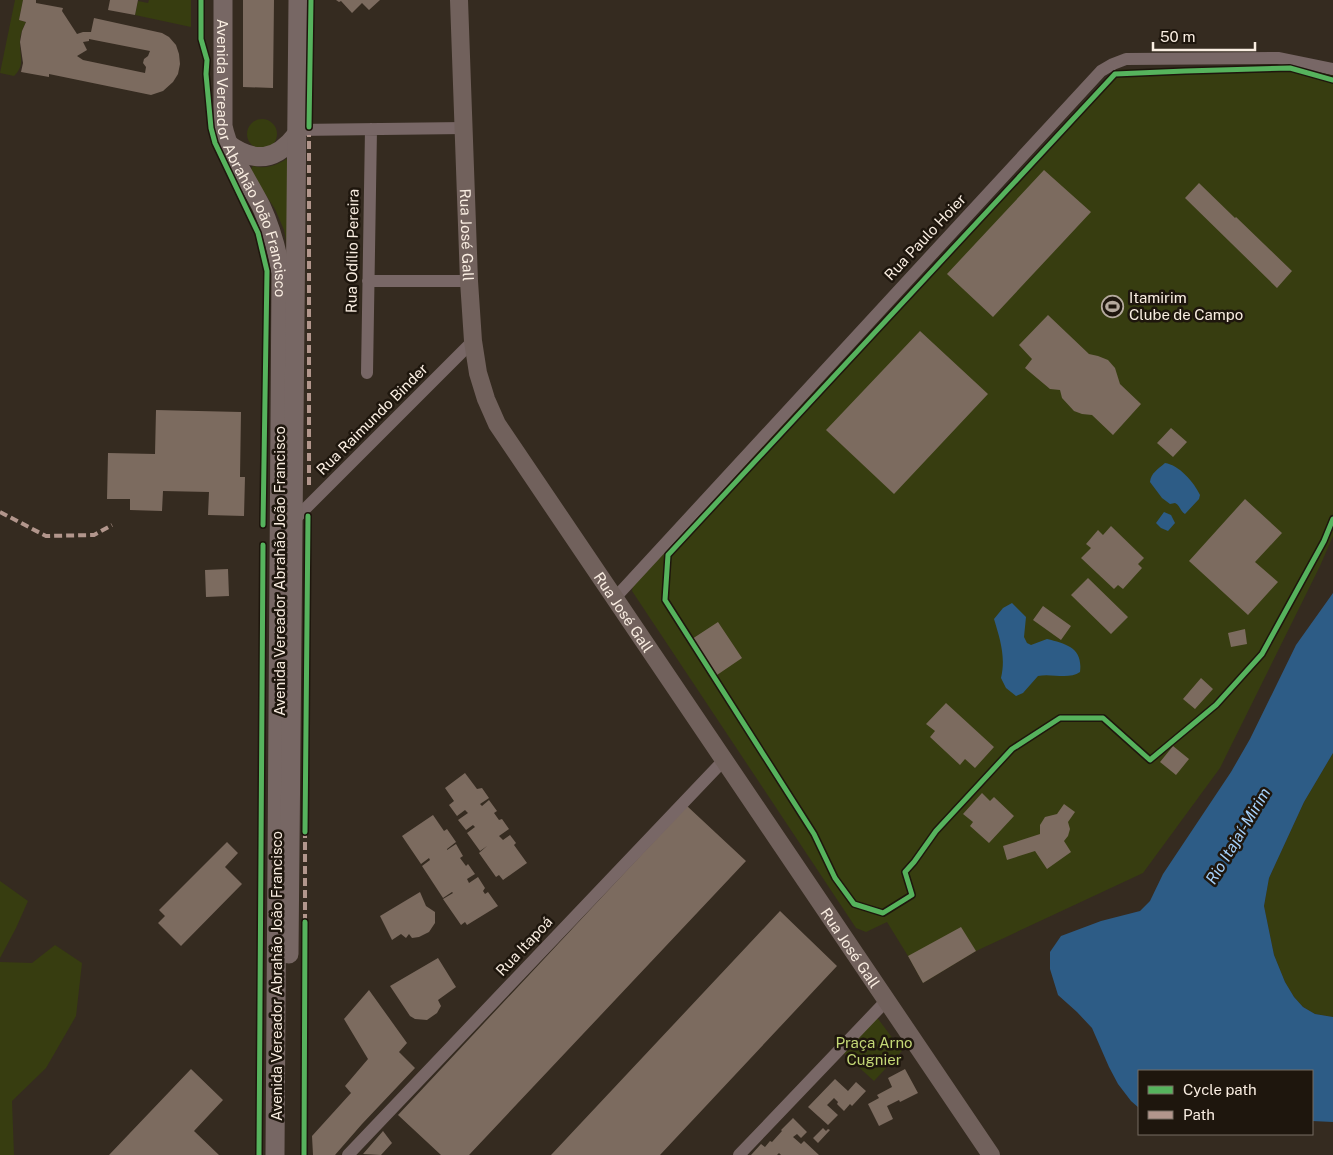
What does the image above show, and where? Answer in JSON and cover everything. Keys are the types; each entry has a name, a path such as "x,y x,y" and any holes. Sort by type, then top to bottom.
{"main road":[{"name":"Avenida Vereador Abrahão João Francisco","path":"223,0 223,126 228,144 261,207 270,229 277,248 280,273 275,1155"},
{"name":"Avenida Vereador Abrahão João Francisco","path":"287,1155 298,0"},
{"name":"Rua José Gall","path":"459,0 469,281 473,341 478,373 486,399 497,424 991,1155"},
{"path":"228,144 243,154 253,157 264,157 284,149 296,133"}],"street":[{"name":"Rua Paulo Hoier","path":"614,599 1101,71 1126,59 1278,58 1333,69"},
{"path":"296,133 371,129 464,128"},
{"name":"Rua Odílio Pereira","path":"366,373 371,129"},
{"path":"368,281 469,281"},
{"name":"Rua Raimundo Binder","path":"294,520 473,341"},
{"name":"Rua Itapoá","path":"348,1155 724,760"},
{"path":"739,1155 887,1000"}],"green space":[{"path":"15,0 23,0 19,20 26,22 20,38 21,64 14,76 0,73"},
{"path":"149,0 191,0 191,27 135,15 138,1 148,3"},
{"name":"Itamirim Clube de Campo","path":"1290,65 1333,75 1333,536 1220,768 1143,873 976,951 923,983 887,922 866,932 856,928 632,591 633,585 1115,70"},
{"path":"262,119 273,123 277,134 273,145 262,149 251,145 247,134 251,123"},
{"path":"292,155 289,257 284,230 275,209 251,172 251,169 253,166 264,167 274,165"},
{"path":"1333,753 1333,1017 1315,1014 1303,1007 1294,997 1285,982 1274,955 1264,906 1269,878 1304,802"},
{"path":"0,881 28,901 0,958"},
{"path":"55,945 82,963 76,1016 46,1068 12,1101 14,1155 0,1155 0,962 32,963"},
{"name":"Praça Arno Cugnier","path":"876,1016 902,1051 874,1081 843,1053"}],"water":[{"path":"1165,463 1176,467 1186,475 1200,495 1199,499 1185,514 1177,504 1170,504 1162,498 1150,482 1153,474"},
{"path":"1164,512 1171,515 1175,523 1168,531 1156,523"},
{"name":"Rio Itajaí-Mirim","path":"1333,593 1333,753 1304,802 1269,878 1264,906 1274,955 1285,982 1294,997 1303,1007 1315,1014 1333,1017 1333,1122 1313,1121 1313,1070 1138,1070 1138,1107 1118,1084 1092,1028 1058,995 1050,969 1050,952 1061,936 1101,921 1140,911 1150,901 1163,874 1231,772 1250,739 1296,645"},
{"path":"1012,603 1026,617 1024,637 1027,643 1031,645 1047,639 1067,645 1079,657 1080,672 1071,676 1038,676 1023,693 1016,696 1006,688 1001,678 1003,655 994,619 1003,608"}],"building":[{"path":"23,0 36,0 36,3 63,8 62,11 77,34 91,32 94,18 162,33 169,37 176,45 180,64 178,74 173,82 163,91 151,95 49,74 49,77 21,72 23,63 20,42 26,22 19,20","holes":["89,39 150,51 143,63 146,67 145,73 83,60 77,56 87,50 83,42 89,41"]},
{"path":"110,0 138,0 135,15 108,10"},
{"path":"243,0 274,0 273,88 243,87"},
{"path":"336,0 380,0 369,10 362,3 352,13 341,1"},
{"path":"1044,170 1091,212 993,317 947,274"},
{"path":"1199,183 1292,271 1277,288 1185,198"},
{"path":"1048,315 1089,354 1108,360 1115,368 1120,384 1141,404 1113,435 1092,415 1074,411 1062,398 1060,390 1050,389 1025,368 1032,359 1019,345"},
{"path":"920,331 988,394 894,494 826,430"},
{"path":"156,410 241,412 240,477 245,477 244,516 208,515 209,492 163,491 162,511 130,510 130,499 107,499 108,453 155,454"},
{"path":"1171,428 1187,442 1173,457 1157,443"},
{"path":"1245,499 1282,533 1255,562 1278,582 1248,615 1189,561"},
{"path":"1111,526 1144,558 1138,564 1142,568 1123,589 1118,585 1114,589 1081,558 1091,548 1086,544 1098,530 1103,535"},
{"path":"228,569 229,596 206,597 205,570"},
{"path":"1088,578 1128,617 1111,634 1071,595"},
{"path":"1043,606 1071,626 1061,640 1033,620"},
{"path":"718,622 742,658 717,675 692,639"},
{"path":"1245,629 1247,644 1231,647 1228,633"},
{"path":"1201,678 1213,689 1195,709 1183,699"},
{"path":"946,703 994,747 975,768 965,759 960,765 930,737 935,731 926,724"},
{"path":"1173,746 1189,759 1176,775 1160,762"},
{"path":"465,773 477,789 482,788 489,798 480,804 482,806 489,800 497,811 494,813 499,820 502,819 509,829 499,836 503,840 510,835 516,843 514,845 527,863 503,880 499,875 496,877 479,853 487,846 480,851 467,833 475,827 473,825 466,830 458,820 468,813 465,810 457,816 449,805 454,801 445,788"},
{"path":"982,793 990,801 994,797 1014,816 989,843 970,826 973,822 963,814"},
{"path":"1064,804 1075,812 1068,822 1070,829 1064,841 1071,852 1047,869 1035,851 1007,860 1003,846 1040,834 1040,825 1045,817 1057,814"},
{"path":"687,806 746,861 469,1155 441,1155 398,1115"},
{"path":"433,815 444,831 447,829 456,842 447,850 456,844 463,856 460,858 466,866 468,864 475,874 467,879 469,883 478,877 485,888 483,891 485,894 488,892 498,906 467,925 465,922 461,925 443,899 453,893 443,898 422,866 430,860 429,858 421,864 402,836"},
{"path":"227,842 238,853 225,867 242,884 181,946 158,923 165,916 159,910"},
{"path":"420,892 426,906 435,912 435,923 429,932 419,937 412,938 409,934 406,938 401,934 392,940 380,916"},
{"path":"780,911 837,966 660,1155 551,1155"},
{"path":"961,927 976,951 923,983 908,956"},
{"path":"438,958 456,987 438,1000 441,1006 437,1013 427,1020 415,1019 410,1016 390,986"},
{"path":"369,990 407,1043 399,1052 415,1068 335,1155 313,1155 312,1136 351,1093 345,1086 368,1059 344,1019"},
{"path":"191,1069 223,1100 194,1131 219,1155 109,1155"},
{"path":"905,1069 918,1093 887,1106 893,1119 879,1126 868,1104 879,1098 877,1095 892,1087 888,1078"},
{"path":"835,1079 848,1091 856,1082 866,1091 852,1106 850,1104 844,1111 834,1098 827,1105 838,1115 828,1125 808,1107"},
{"path":"793,1118 807,1132 801,1138 797,1134 793,1137 801,1144 804,1141 819,1155 781,1155 779,1153 777,1155 751,1155 761,1144 765,1147 770,1141 772,1142"},
{"path":"823,1128 826,1131 830,1130 818,1143 813,1138"},
{"path":"383,1131 392,1143 381,1155 363,1154"}],"marked path":[{"path":"309,135 309,485"},
{"path":"0,512 46,536 94,535 112,525"},
{"path":"305,832 305,922"}],"cycle path":[{"path":"201,0 201,39 207,60 206,74 211,128 215,143 258,233 267,271 263,525"},
{"path":"309,127 311,0"},
{"path":"1333,80 1290,68 1115,74 668,555 665,600 814,834 835,878 854,904 883,913 912,895 905,872 936,831 1012,749 1060,718 1103,718 1150,760 1216,705 1262,654 1324,541 1333,519"},
{"path":"305,832 308,516"},
{"path":"259,1155 263,545"},
{"path":"304,1155 305,922"}],"place":[{"name":"Itamirim Clube de Campo","path":"1113,306"}]}
